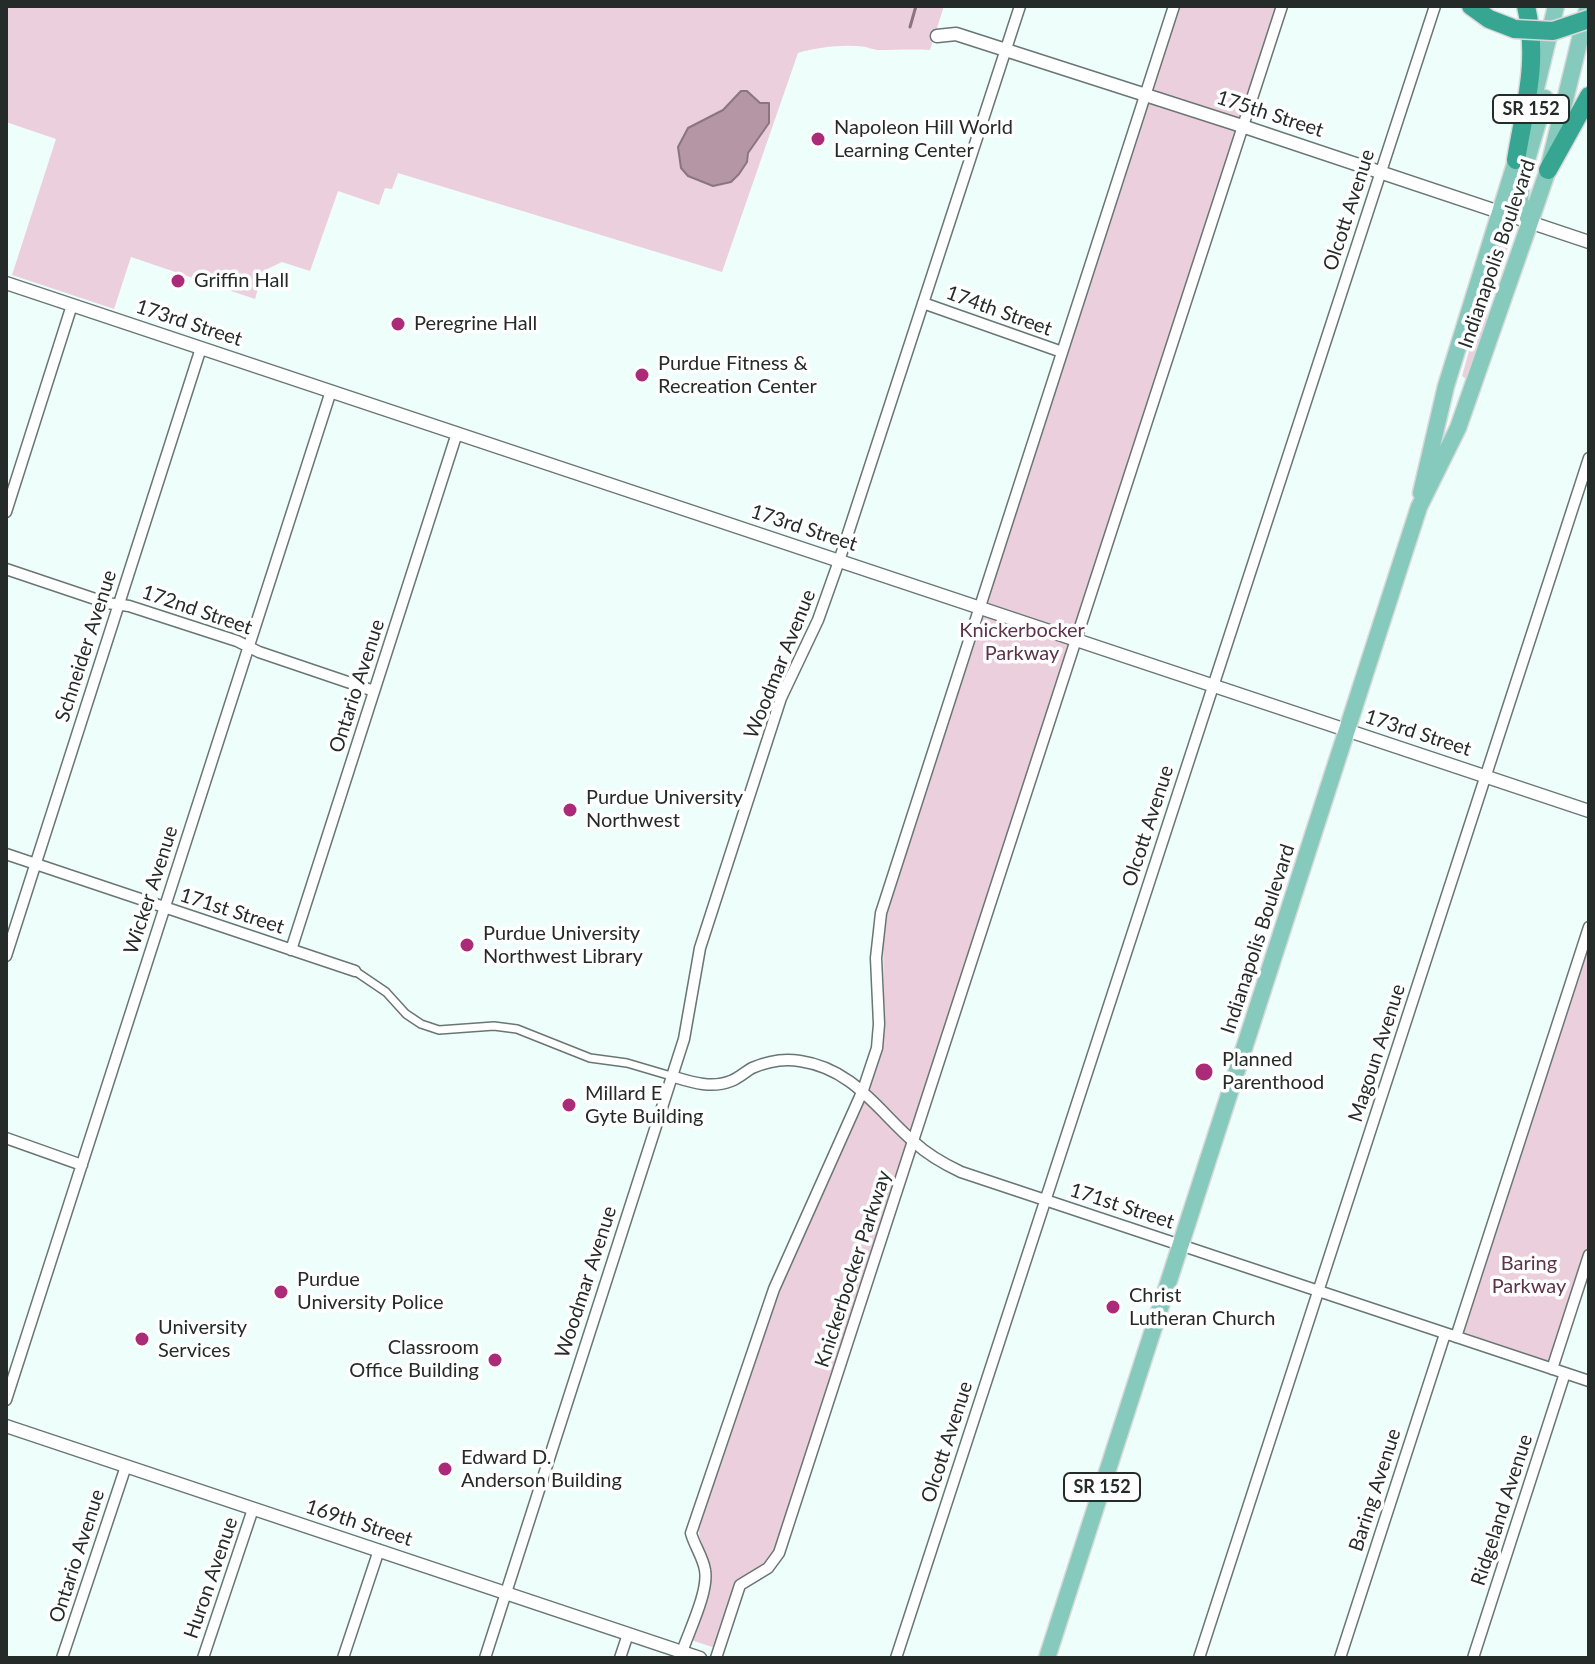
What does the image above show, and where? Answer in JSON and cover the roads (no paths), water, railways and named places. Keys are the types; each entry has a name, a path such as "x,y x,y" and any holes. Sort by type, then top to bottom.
{"highway":[{"path":"1471,6 1489,19 1515,29 1553,31 1589,19"},
{"path":"1516,160 1533,55 1533,34 1526,6"},
{"path":"1548,170 1589,96"}],"main road":[{"name":"Indianapolis Boulevard","path":"1047,1658 1419,507 1446,386 1541,79 1557,6"},
{"path":"1530,222 1520,201 1522,177 1545,100 1557,6"},
{"name":"Indianapolis Boulevard","path":"1419,507 1453,439 1548,170 1588,6"},
{"path":"1446,386 1470,394"},
{"path":"1434,433 1453,439"}],"street":[{"name":"Woodmar Avenue","path":"485,1658 689,1021 700,948 768,737 786,685 818,620 839,561 1020,6"},
{"path":"682,1652 705,1583 705,1567 691,1533 774,1289 863,1090 877,1048 876,958 881,913 1174,6"},
{"name":"Knickerbocker Parkway","path":"716,1658 740,1585 768,1568 779,1553 1282,6"},
{"name":"Olcott Avenue","path":"896,1658 1435,6"},
{"name":"175th Street","path":"937,36 956,34 1589,242"},
{"name":"173rd Street","path":"6,283 1589,811"},
{"name":"174th Street","path":"923,303 1062,352"},
{"path":"6,512 72,305"},
{"name":"Schneider Avenue","path":"6,956 201,348"},
{"name":"Wicker Avenue","path":"6,1400 331,391"},
{"name":"Ontario Avenue","path":"291,950 457,433"},
{"name":"Magoun Avenue","path":"1199,1658 1589,458"},
{"name":"172nd Street","path":"6,569 210,632 374,691"},
{"name":"171st Street","path":"6,854 355,971"},
{"path":"1450,1336 1589,927"},
{"path":"355,971 386,992 406,1014 421,1024 439,1030 494,1026 517,1029 590,1058 627,1063 671,1076"},
{"name":"171st Street","path":"671,1076 695,1084 713,1085 732,1081 772,1060 802,1061 832,1072 863,1090 913,1142 940,1162 961,1172 1589,1381"},
{"path":"6,1138 82,1165"},
{"path":"1552,1369 1589,1255"},
{"name":"Baring Avenue","path":"1340,1658 1450,1336"},
{"name":"Ridgeland Avenue","path":"1473,1658 1565,1373"},
{"name":"169th Street","path":"6,1426 700,1658"},
{"name":"Ontario Avenue","path":"62,1658 126,1466"},
{"name":"Huron Avenue","path":"203,1658 253,1509"},
{"path":"343,1658 379,1550"},
{"path":"620,1658 628,1634"}],"waterway":[{"path":"910,27 916,6"}],"place":[{"name":"Napoleon Hill World Learning Center","path":"818,139"},
{"name":"Griffin Hall","path":"178,281"},
{"name":"Peregrine Hall","path":"398,324"},
{"name":"Purdue Fitness & Recreation Center","path":"642,375"},
{"name":"Purdue University Northwest","path":"570,810"},
{"name":"Purdue University Northwest Library","path":"467,945"},
{"name":"Planned Parenthood","path":"1204,1072"},
{"name":"Millard E Gyte Building","path":"569,1105"},
{"name":"Purdue University Police","path":"281,1292"},
{"name":"Christ Lutheran Church","path":"1113,1307"},
{"name":"University Services","path":"142,1339"},
{"name":"Classroom Office Building","path":"495,1360"},
{"name":"Edward D. Anderson Building","path":"445,1469"}],"park label":[{"name":"Baring Parkway","path":"1529,1276"}]}
